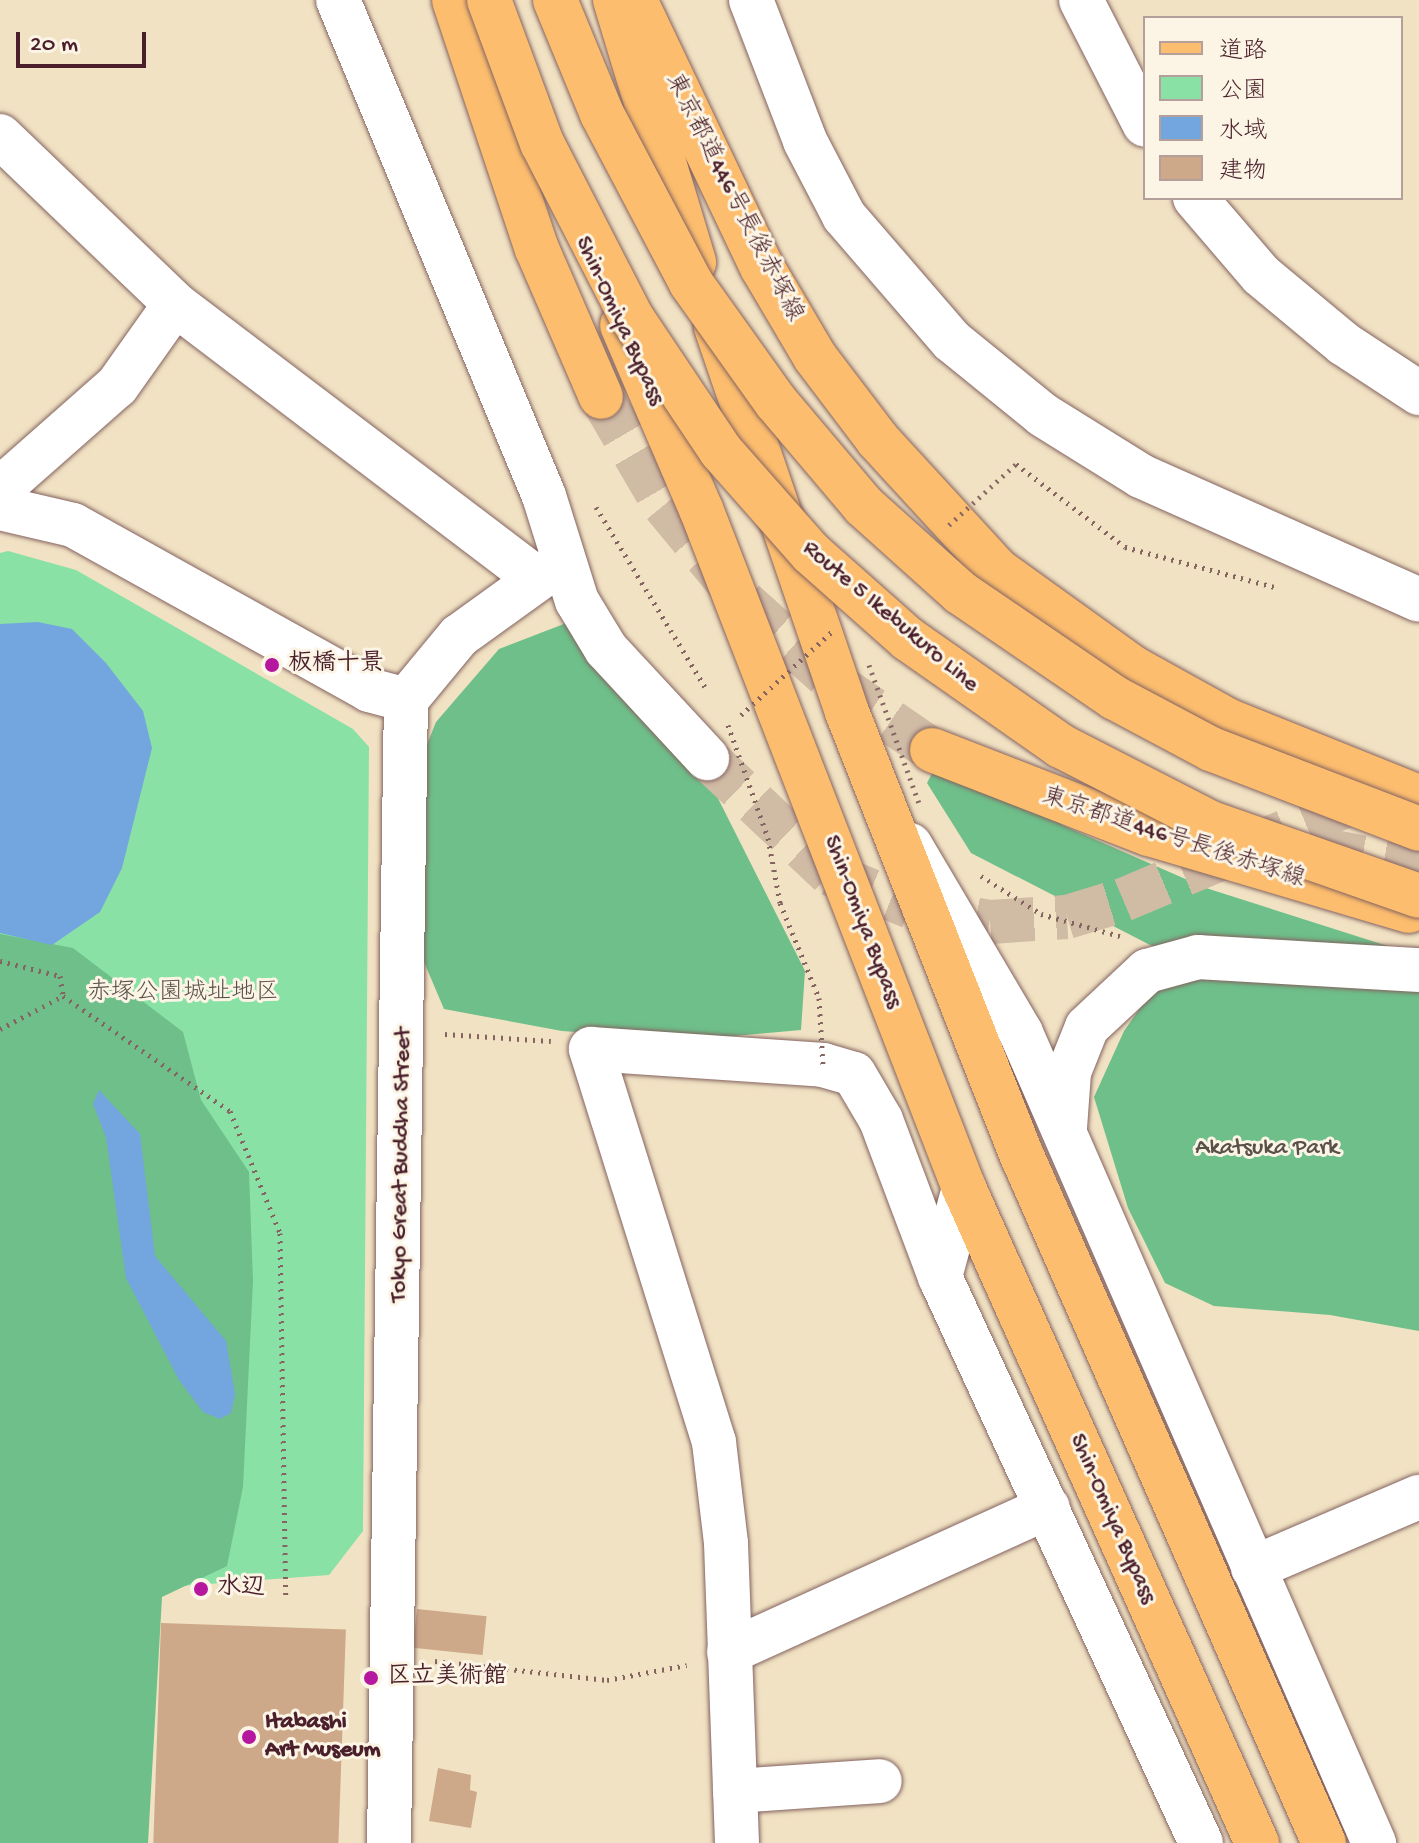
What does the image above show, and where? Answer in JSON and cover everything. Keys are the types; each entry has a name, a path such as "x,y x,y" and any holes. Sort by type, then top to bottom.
{"main road":[{"path":"454,0 537,249 601,397"},
{"name":"Shin-Omiya Bypass","path":"468,0 689,480 964,1188 1257,1843"},
{"name":"Route 5 Ikebukuro Line","path":"489,0 542,143 632,318 721,451 811,553 919,647 1061,746 1211,823 1419,896"},
{"path":"555,0 608,127 691,283 776,402 864,506 961,593 1115,698 1211,749 1419,829"},
{"path":"615,0 664,175 902,806 1023,1158 1324,1843"},
{"name":"東京都道446号長後赤塚線","path":"635,0 762,267 815,357 878,440 997,570 1135,669 1227,720 1419,797"},
{"name":"東京都道446号長後赤塚線","path":"932,750 1149,834 1419,914"}],"street":[{"path":"338,0 544,496 548,568"},
{"path":"751,0 805,141 844,216 952,341 1043,415 1141,476 1412,587"},
{"path":"1081,0 1143,121"},
{"path":"0,136 175,304 548,568 606,649 707,758"},
{"path":"1197,200 1261,275 1344,344 1419,393"},
{"path":"0,489 117,386 175,304"},
{"path":"0,508 73,525 369,690 406,700 433,661 548,568"},
{"name":"Tokyo Great Buddha Street","path":"389,1843 406,700"},
{"path":"902,806 990,970 1374,1843"},
{"path":"1065,1137 1077,1048 1102,1007 1147,971 1198,957 1419,970"},
{"path":"737,1843 729,1652 714,1442 591,1049 823,1065 854,1074 881,1120 940,1277 1201,1843"},
{"path":"940,1277 964,1188"},
{"path":"1253,1568 1419,1497"},
{"path":"729,1652 1048,1507"},
{"path":"735,1791 880,1781"}],"path":[{"path":"1016,464 1125,547 1293,592"},
{"path":"593,504 712,699"},
{"path":"867,659 902,806 927,816"},
{"path":"720,712 768,838 780,903 819,998 823,1065"},
{"path":"977,872 1041,914 1136,937"},
{"path":"0,961 60,976 63,996 230,1111 280,1233 286,1595"},
{"path":"0,1029 63,996"},
{"path":"439,1033 557,1042"},
{"path":"393,1656 607,1680 657,1675"}],"green space":[{"name":"赤塚公園城址地区","path":"8,551 76,570 353,729 369,747 363,1531 329,1575 154,1588 0,1843 0,553"},
{"path":"569,622 675,713 805,971 801,1030 691,1040 562,1031 444,1009 407,922 418,767 436,722 499,649"},
{"name":"Akatsuka Park","path":"949,741 1062,825 1206,888 1419,956 1419,1331 1330,1315 1214,1306 1165,1283 1128,1208 1094,1097 1124,1031 1168,968 1152,946 971,853 927,783"},
{"path":"0,934 73,948 183,1032 201,1100 249,1172 253,1281 243,1487 227,1566 162,1597 148,1843 0,1843"}],"water":[{"path":"38,622 72,629 106,663 143,711 152,748 122,868 100,912 52,945 0,933 0,624"},
{"path":"99,1090 140,1134 155,1256 226,1341 235,1394 231,1413 220,1419 203,1412 179,1380 126,1278 106,1137 93,1104"}],"building":[{"path":"417,1609 487,1616 483,1655 413,1648"},
{"name":"Itabashi Art Museum","path":"161,1623 346,1629 338,1843 153,1843"},
{"path":"438,1768 471,1775 470,1790 477,1792 471,1828 429,1821"}],"tunnel":[{"path":"601,397 664,505 744,602 836,684 932,750"},
{"path":"707,758 830,874 911,907 990,922 1067,917 1123,900 1379,792"},
{"path":"1319,849 1419,868"}],"place":[{"name":"板橋十景","path":"272,665"},
{"name":"水辺","path":"201,1589"},
{"name":"区立美術館","path":"371,1678"},
{"name":"Itabashi Art Museum","path":"249,1737"}]}
